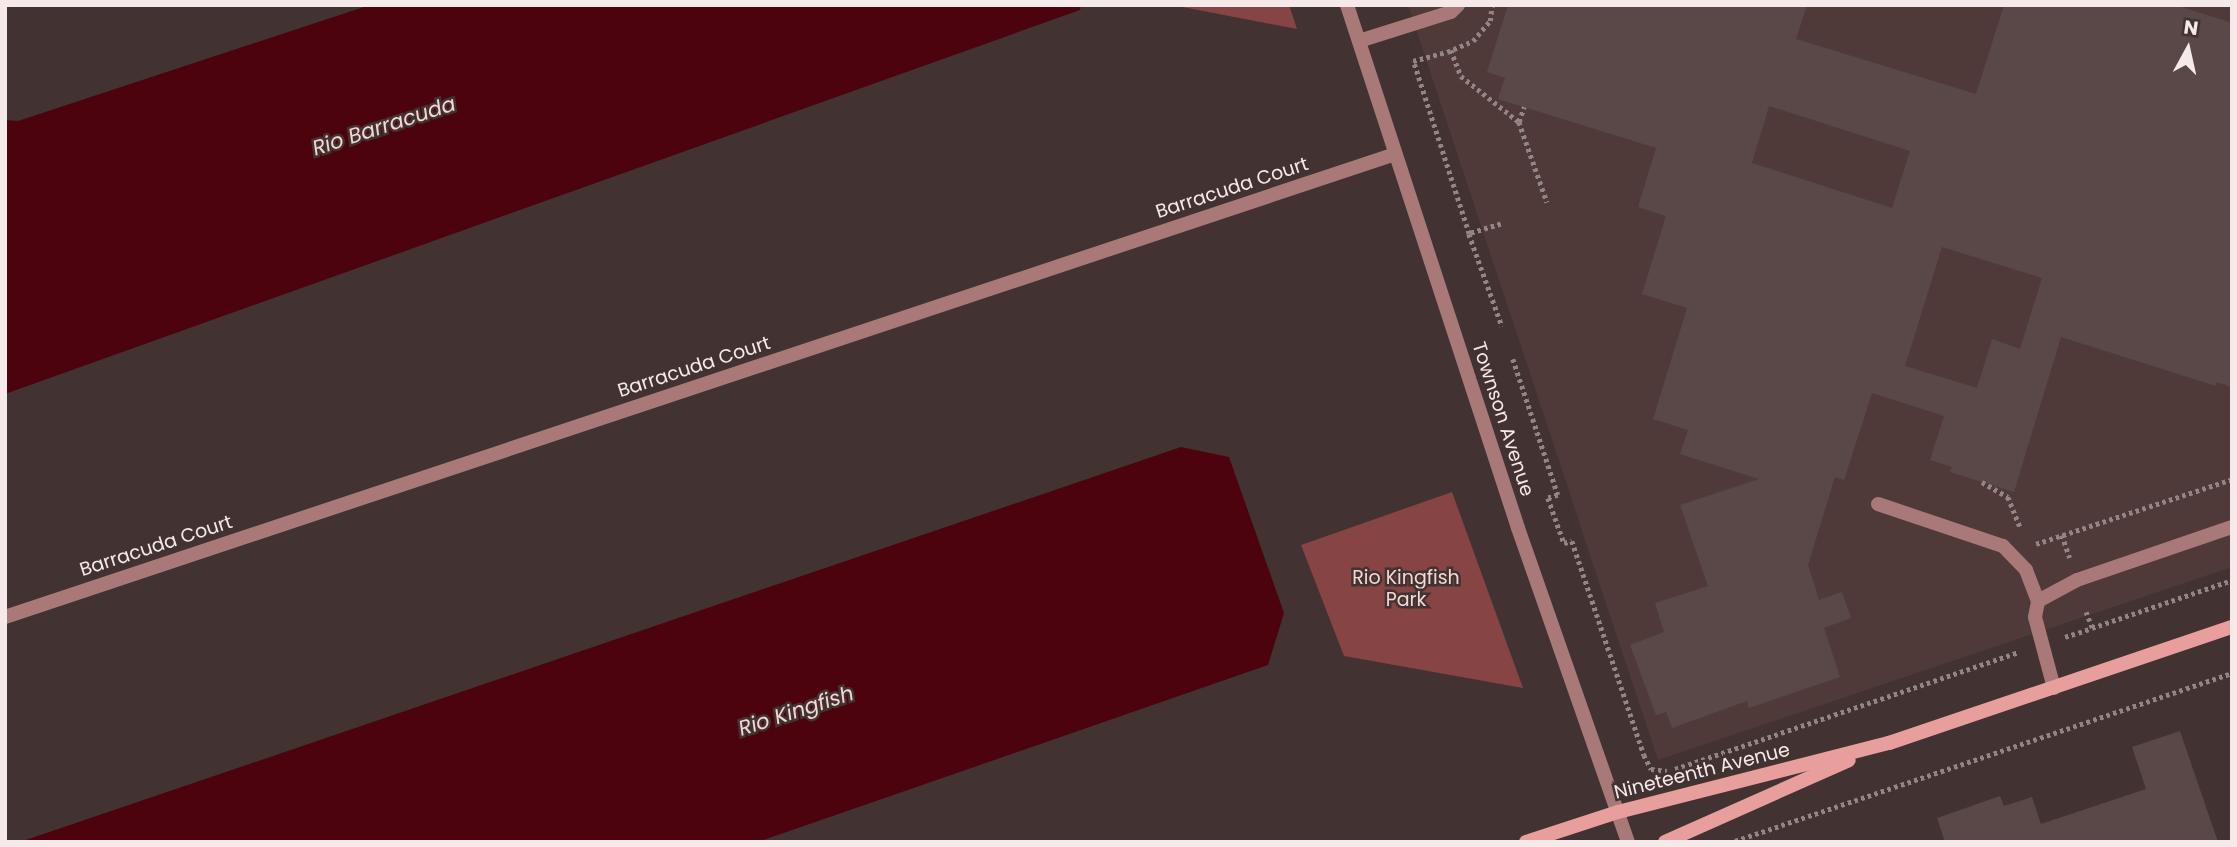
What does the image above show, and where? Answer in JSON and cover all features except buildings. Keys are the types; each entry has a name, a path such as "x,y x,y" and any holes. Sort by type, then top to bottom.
{"main road":[{"name":"Nineteenth Avenue","path":"1526,842 1618,812 1889,743 2232,627"},
{"name":"Nineteenth Avenue","path":"1665,842 1889,743"}],"street":[{"name":"Townson Avenue","path":"1347,5 1518,528 1628,842"},
{"path":"1359,41 1451,12 1458,5"},
{"name":"Barracuda Court","path":"5,617 1395,154"},
{"path":"1878,504 2003,546 2026,570 2038,601 2035,617 2053,688"},
{"path":"2038,601 2077,580 2232,527"}],"path":[{"path":"1492,5 1490,21 1482,32 1451,50 1413,61 1502,326"},
{"path":"1451,50 1461,76 1519,122 1547,202"},
{"path":"1519,122 1524,107"},
{"path":"1469,234 1501,224"},
{"path":"1513,359 1558,495 1548,498 1564,543 1572,541 1650,769 1669,771 2026,649"},
{"path":"2028,547 2232,479"},
{"path":"1982,482 2008,497 2023,534"},
{"path":"2062,535 2074,567"},
{"path":"2059,639 2232,580"},
{"path":"2086,612 2092,628"},
{"path":"1734,842 2232,673"}],"shaded area":[{"path":"1408,5 2232,5 2232,567 1658,760"}],"green space":[{"path":"1172,5 1289,5 1297,29"},
{"name":"Rio Kingfish Park","path":"1452,492 1523,688 1344,656 1301,545"}],"water":[{"name":"Rio Barracuda","path":"370,5 1081,5 1080,10 5,394 5,120 18,121"},
{"name":"Rio Kingfish","path":"1181,447 1229,457 1284,613 1268,665 758,842 20,842"}]}
